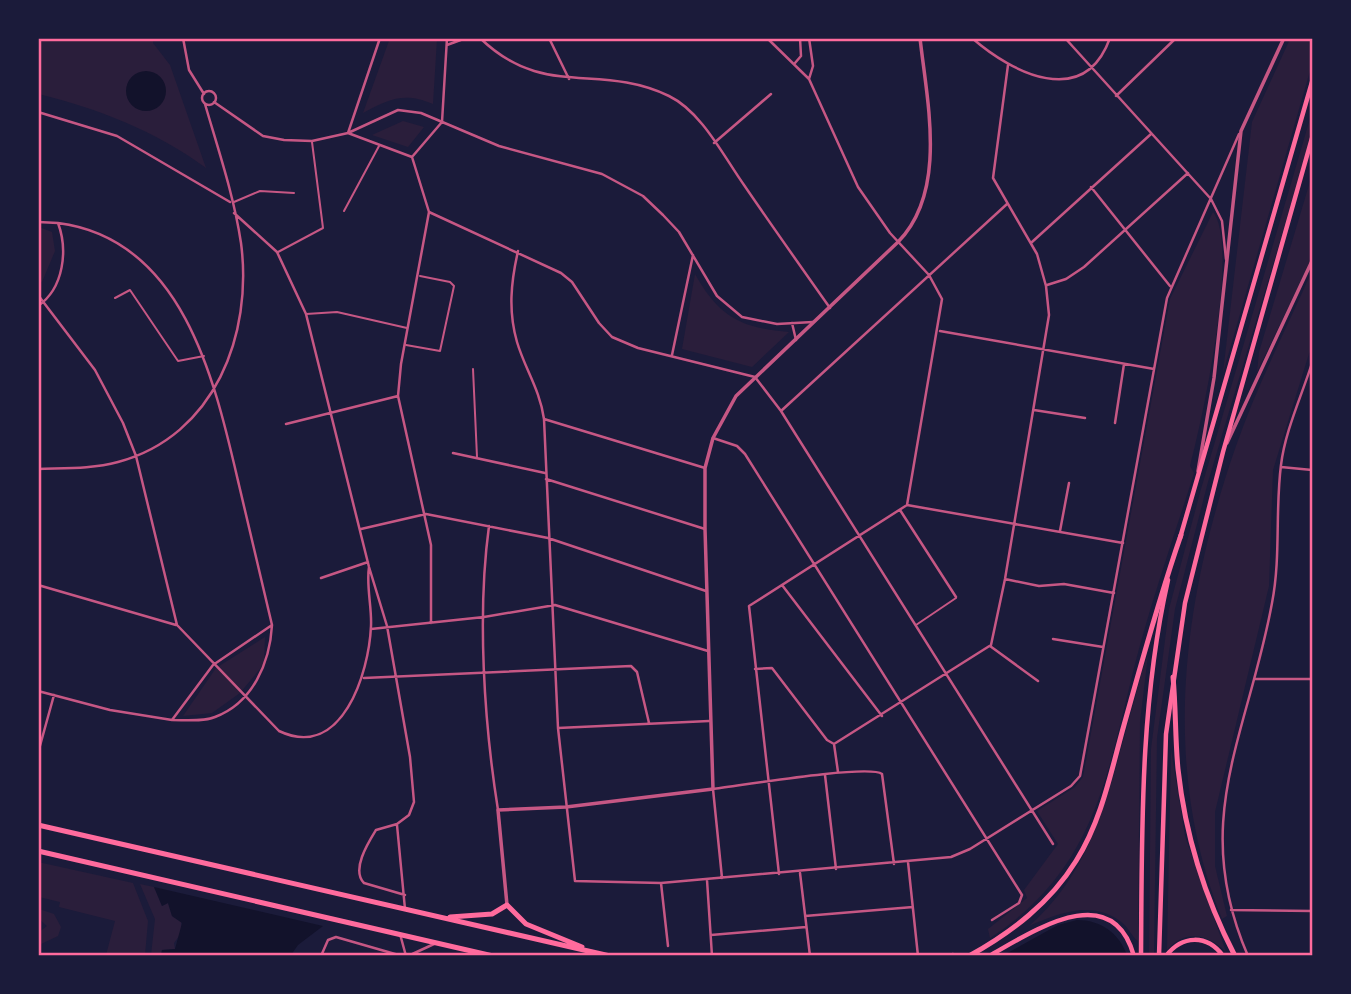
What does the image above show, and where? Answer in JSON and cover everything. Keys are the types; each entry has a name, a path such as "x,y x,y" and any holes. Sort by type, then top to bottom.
{"highway":[{"path":"1141,956 1146,723 1163,606 1198,475 1312,82"},
{"path":"1159,956 1165,758 1173,677 1189,584 1223,452 1312,138"},
{"path":"969,956 1012,930 1035,910 1069,872 1089,836 1104,796 1156,610 1181,535"},
{"path":"1173,677 1176,753 1185,814 1207,890 1235,956"},
{"path":"38,825 610,956"},
{"path":"38,851 493,956"},
{"path":"444,918 492,914 507,905 526,924 594,952"},
{"path":"989,956 1066,916 1086,914 1105,918 1122,931 1134,956"},
{"path":"1166,956 1175,945 1191,938 1206,941 1223,956"},
{"path":"463,949 476,956"}],"street":[{"path":"38,468 89,467 136,456 178,430 217,387 233,353 244,300 240,242 204,94 190,70 183,38"},
{"path":"348,133 380,38"},
{"path":"412,157 442,122 447,38"},
{"path":"447,45 466,38"},
{"path":"480,38 496,53 520,68 553,78 611,79 665,94 680,103 714,143 830,308"},
{"path":"549,38 569,79"},
{"path":"767,38 809,79 858,187 898,242 929,275 942,299 939,331 907,505 749,607 779,874"},
{"path":"795,63 801,56 800,38"},
{"path":"809,38 813,66 809,79"},
{"path":"722,878 709,720 705,468 713,438 736,396 910,229 921,204 931,147 920,38"},
{"path":"972,38 1007,65 1035,78 1052,79 1079,75 1091,68 1110,38"},
{"path":"1065,38 1211,199 1222,221 1227,275"},
{"path":"1115,96 1176,38"},
{"path":"518,251 511,292 513,324 541,397 544,419 548,538 555,605 558,728 576,882 662,883 800,873 951,857 987,839 1071,786 1080,776 1171,287 1284,38"},
{"path":"834,744 990,646 1005,579 1049,316 1046,285 1032,242 994,182 992,168 1007,65"},
{"path":"204,94 212,92 214,102 263,136 312,141 348,133 398,110 421,113 499,146 590,170 626,185 663,215 679,232 718,296 742,317 761,322 816,322"},
{"path":"714,143 771,94"},
{"path":"205,104 214,102"},
{"path":"38,111 117,136 232,203"},
{"path":"1198,475 1227,275 1241,131"},
{"path":"348,133 412,157"},
{"path":"1032,242 1151,134"},
{"path":"412,157 429,212 398,397 431,545 431,623"},
{"path":"1046,285 1074,274 1188,173"},
{"path":"1091,187 1171,287"},
{"path":"781,411 1007,204"},
{"path":"429,212 561,273 572,282 599,323 612,337 638,348 755,377 781,411 1053,844"},
{"path":"234,213 277,253 306,314 369,567 387,626 410,757 413,809 397,824 376,830 360,862 359,876 364,883 405,895"},
{"path":"38,222 78,226 112,239 148,266 179,309 217,387 272,625 269,656 244,698 214,718 172,720 110,710 38,691"},
{"path":"38,306 44,302 58,280 65,253 58,223"},
{"path":"672,355 693,255"},
{"path":"1223,452 1312,261"},
{"path":"38,295 95,370 136,456 177,625 244,698 279,731 293,737 310,737 333,727 341,719 362,678 371,629 369,567"},
{"path":"792,323 796,340"},
{"path":"939,331 1154,369"},
{"path":"1248,956 1231,910 1222,864 1222,809 1275,589 1281,467 1312,363"},
{"path":"1115,423 1124,364"},
{"path":"286,424 398,397"},
{"path":"1034,410 1085,418"},
{"path":"544,419 705,468"},
{"path":"713,438 741,449 1023,896 1019,903 992,920"},
{"path":"453,453 545,473"},
{"path":"1281,467 1312,470"},
{"path":"546,480 705,529"},
{"path":"1060,531 1069,483"},
{"path":"907,505 1123,543"},
{"path":"900,510 956,597"},
{"path":"361,529 426,514 548,538 706,591"},
{"path":"489,526 483,567 487,734 507,905"},
{"path":"321,578 368,562"},
{"path":"1005,579 1039,586 1064,584 1114,593"},
{"path":"38,585 177,625"},
{"path":"782,585 882,716"},
{"path":"371,629 484,617 555,605 708,651"},
{"path":"172,720 213,665 272,625"},
{"path":"1053,639 1103,647"},
{"path":"990,646 1038,681"},
{"path":"362,678 634,667 649,723"},
{"path":"755,669 772,668 827,740 834,744"},
{"path":"1254,679 1312,679"},
{"path":"38,753 54,695"},
{"path":"558,728 709,720"},
{"path":"834,744 838,773"},
{"path":"498,810 566,807 874,770 882,774 894,864"},
{"path":"825,775 836,869"},
{"path":"397,824 405,909"},
{"path":"908,862 918,956"},
{"path":"800,873 810,956"},
{"path":"706,880 712,956"},
{"path":"662,883 668,946"},
{"path":"805,916 913,907"},
{"path":"1231,910 1312,911"},
{"path":"711,935 806,928"},
{"path":"400,934 406,956"},
{"path":"321,956 328,940 340,937 406,956 436,943"},
{"path":"948,956 953,954"}],"lane":[{"path":"277,253 323,228 312,141"},
{"path":"344,211 379,146"},
{"path":"232,203 260,191 294,193"},
{"path":"405,344 439,352 449,312 453,283 420,276"},
{"path":"115,298 130,290 178,361 204,356"},
{"path":"306,314 337,312 408,328"},
{"path":"473,369 477,458"},
{"path":"916,625 956,597"}],"shaded area":[{"path":"390,38 437,39 433,104 413,98 397,99 363,113"},
{"path":"39,39 153,39 153,43 170,65 206,168 147,132 83,107 39,94"},
{"path":"1290,39 1312,39 1312,64 1223,373 1252,122"},
{"path":"146,71 154,72 160,77 165,83 165,99 160,105 154,110 146,111 138,110 132,105 127,99 126,91 127,83 132,77 138,72"},
{"path":"1312,112 1312,134 1208,482 1175,609 1157,738 1154,955 1149,956 1151,749 1169,609 1201,489"},
{"path":"403,121 424,127 408,147 372,135"},
{"path":"1312,175 1312,258 1257,372 1259,352"},
{"path":"1213,212 1220,231 1221,296 1210,375 1190,466 1194,473 1146,623 1108,770 1095,808 1078,844 1056,878 1027,909 990,938 988,929 1027,898 1024,890 1058,844 1037,811 1075,787 1083,777 1170,299"},
{"path":"39,227 52,232 55,251 42,282 39,281"},
{"path":"1312,271 1312,344 1273,470 1269,586 1215,812 1215,866 1227,916 1222,919 1203,861 1191,802 1185,742 1186,682 1192,622 1203,563 1236,446 1262,380"},
{"path":"695,274 713,301 733,318 757,327 789,332 752,367 682,349"},
{"path":"265,637 264,664 240,693 212,713 183,716 216,668"},
{"path":"1148,655 1140,722 1138,941 1120,921 1098,911 1063,913 1029,926 1051,904 1069,880 1096,828"},
{"path":"1171,749 1185,836 1226,952 1212,941 1196,936 1181,939 1167,950"},
{"path":"38,862 133,883 148,921 145,955 106,955 115,921 59,907 60,902 39,897"},
{"path":"140,884 154,887 162,906 168,903 172,916 181,922 182,932 174,943 175,949 162,950 161,955 151,955 155,919"},
{"path":"154,887 323,926 298,945 291,955 161,955 162,950 175,949 182,923 172,916 168,903 162,906"},
{"path":"39,909 54,914 61,927 58,936 39,945 39,932 47,926 39,919"},
{"path":"1077,920 1094,922 1108,929 1119,940 1127,955 1004,955 1058,925"}]}
